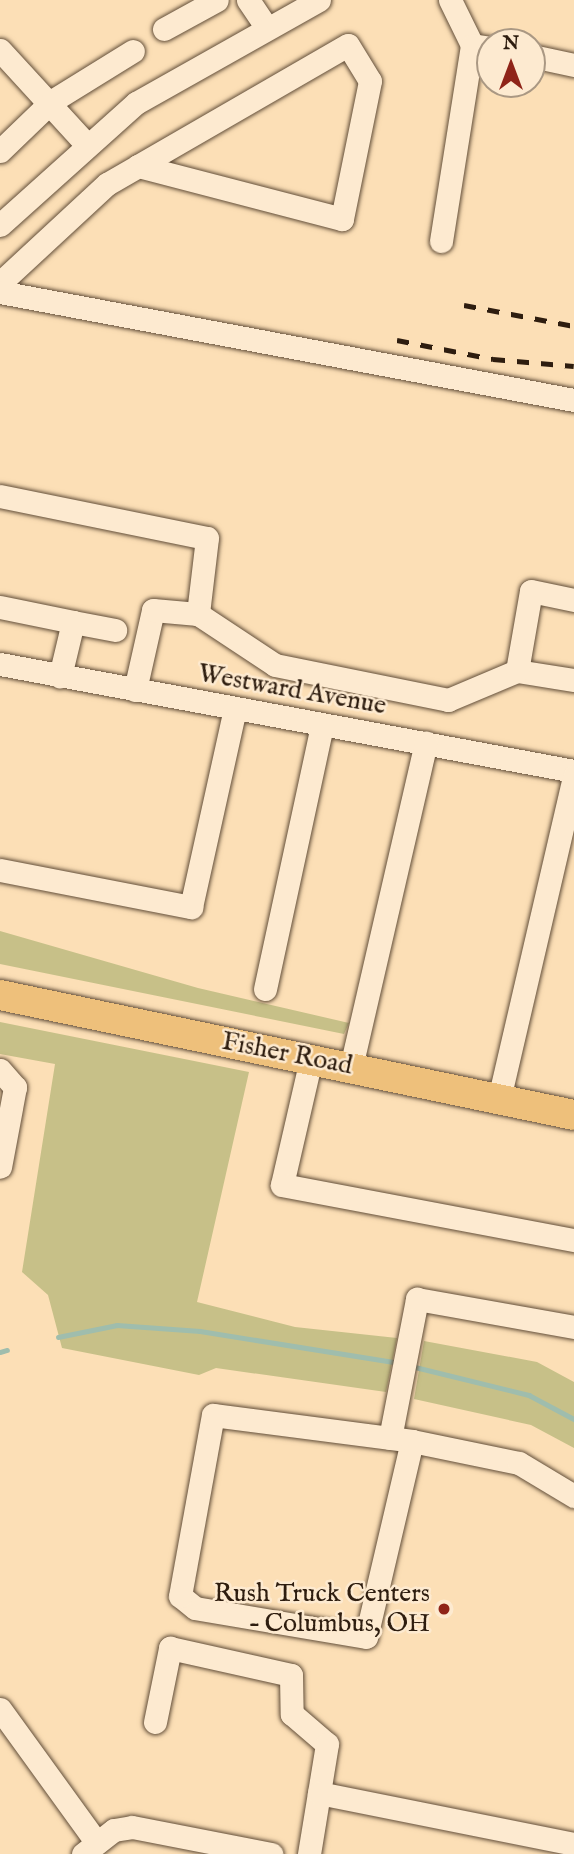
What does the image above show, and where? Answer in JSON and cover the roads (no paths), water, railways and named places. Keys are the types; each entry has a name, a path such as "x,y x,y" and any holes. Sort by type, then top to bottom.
{"main road":[{"name":"Fisher Road","path":"0,995 574,1115"}],"street":[{"path":"164,29 217,0"},
{"path":"248,0 267,28"},
{"path":"0,225 136,103 319,0"},
{"path":"450,0 476,39"},
{"path":"0,284 107,184 138,166 348,45 370,81 342,219 138,166"},
{"path":"0,50 52,101 87,145"},
{"path":"0,151 52,101 133,51"},
{"path":"546,60 574,65"},
{"path":"441,241 476,71"},
{"path":"0,292 574,400"},
{"path":"0,496 207,538 198,614"},
{"path":"517,671 531,591 574,600"},
{"path":"0,607 115,630"},
{"path":"135,690 153,610 198,614 275,665 448,700 517,671 574,680"},
{"path":"60,676 74,622"},
{"name":"Westward Avenue","path":"0,664 574,771"},
{"path":"0,870 191,907 235,709"},
{"path":"265,989 322,725"},
{"path":"351,1067 426,743"},
{"path":"499,1099 574,777"},
{"path":"311,1059 282,1185 574,1240"},
{"path":"0,1070 15,1087 0,1167"},
{"path":"574,1327 417,1299 401,1439 366,1637 195,1608 180,1596 214,1415 401,1439 519,1462 574,1496"},
{"path":"155,1722 170,1648 291,1675 292,1714 327,1744 309,1854"},
{"path":"0,1709 90,1849 132,1827 271,1854"},
{"path":"319,1793 574,1844"}],"waterway":[{"path":"58,1337 117,1325 200,1331 399,1363"},
{"path":"0,1352 7,1350"},
{"path":"411,1366 529,1395 574,1419"}],"railway":[{"path":"464,305 574,326"},
{"path":"397,340 493,359 574,366"}],"place":[{"name":"Rush Truck Centers – Columbus, OH","path":"444,1609"}]}
